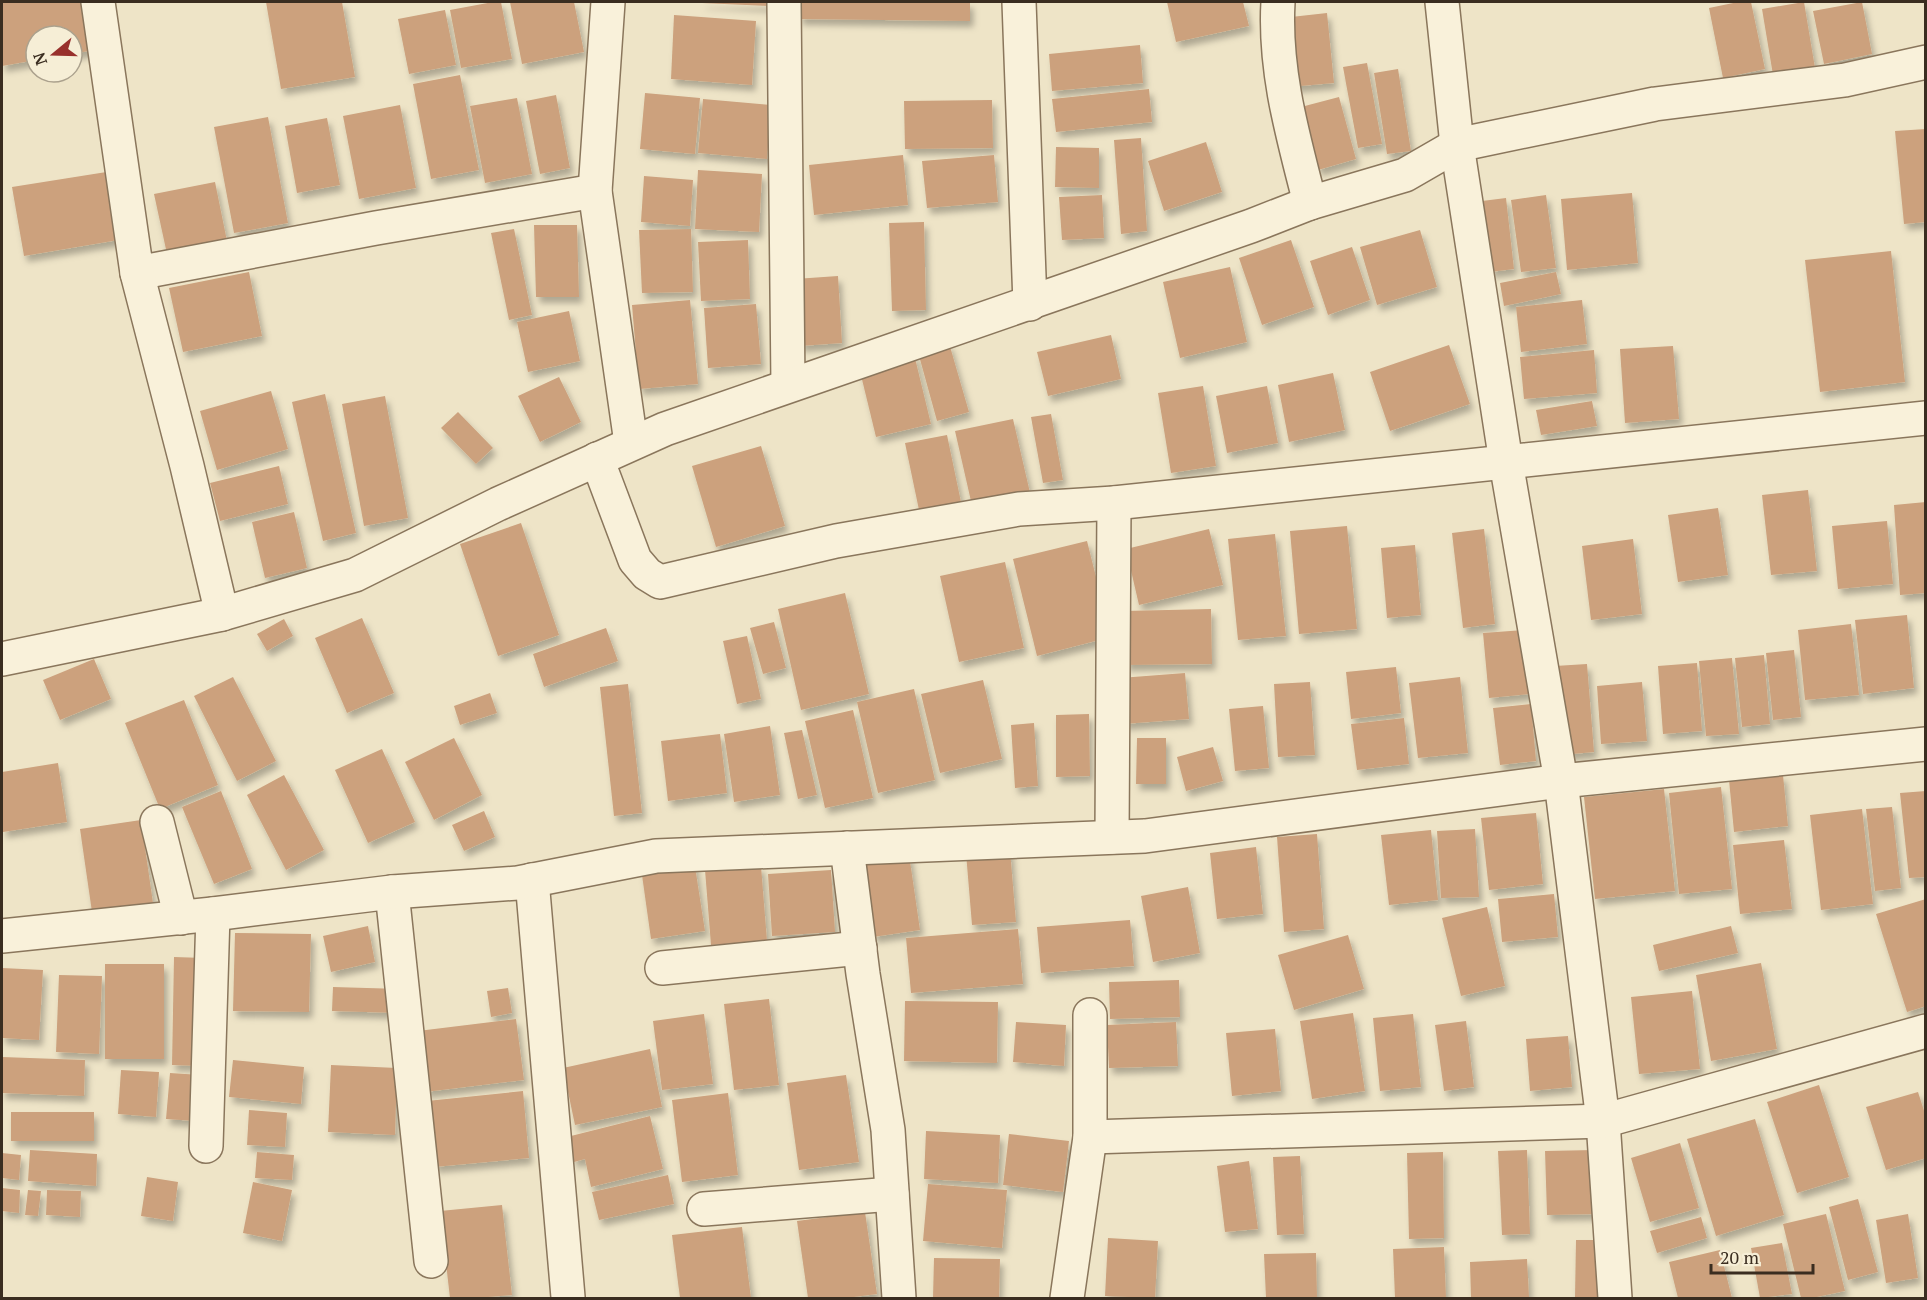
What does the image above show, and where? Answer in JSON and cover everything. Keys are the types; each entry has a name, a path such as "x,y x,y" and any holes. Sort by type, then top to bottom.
{"street":[{"path":"98,2 137,273 184,454 222,614"},
{"path":"608,2 595,191 631,443"},
{"path":"784,2 788,385"},
{"path":"1019,2 1029,304"},
{"path":"1278,2 1276,33 1282,88 1310,203"},
{"path":"1442,2 1457,145 1506,462 1561,781 1603,1121 1615,1299"},
{"path":"2,659 222,614 355,575 498,504 631,443 788,385 1029,304 1310,203 1405,175 1457,145 1655,104 1845,80 1926,62"},
{"path":"137,273 376,228 595,191"},
{"path":"597,459 634,560 647,574 660,582 836,541 1008,511 1114,503 1926,418"},
{"path":"1112,837 1114,503"},
{"path":"2,936 181,918 392,892 532,880 656,856 1145,836 1561,781 1926,744"},
{"path":"157,822 181,918"},
{"path":"848,849 860,948 888,1130 899,1299"},
{"path":"532,880 568,1298"},
{"path":"392,892 431,1262"},
{"path":"206,1146 213,914"},
{"path":"662,968 860,948"},
{"path":"1067,1299 1090,1137 1090,1016"},
{"path":"1090,1137 1603,1121 1926,1031"},
{"path":"704,1209 892,1194"}],"building":[{"path":"2,2 86,2 94,50 84,52 84,24 24,24 24,62 2,66"},
{"path":"266,2 342,2 355,77 281,89"},
{"path":"501,2 512,59 461,68 450,10"},
{"path":"510,2 574,2 584,52 522,64"},
{"path":"768,2 768,6 702,3"},
{"path":"799,2 970,2 970,21 799,19"},
{"path":"1167,2 1243,2 1249,26 1176,42"},
{"path":"1738,2 1751,2 1765,69 1723,78 1709,8"},
{"path":"1804,2 1815,68 1773,75 1762,9"},
{"path":"1862,2 1872,54 1824,64 1813,11"},
{"path":"445,10 456,65 409,74 398,19"},
{"path":"1327,13 1334,83 1289,87 1282,18"},
{"path":"674,15 756,21 752,85 671,79"},
{"path":"1140,45 1143,83 1052,91 1049,54"},
{"path":"1367,63 1382,144 1358,148 1343,67"},
{"path":"1398,69 1411,151 1387,154 1374,73"},
{"path":"460,75 479,170 431,179 413,84"},
{"path":"1149,89 1152,122 1056,132 1052,99"},
{"path":"645,93 700,98 695,154 640,149"},
{"path":"556,95 570,168 540,174 526,101"},
{"path":"1339,97 1356,159 1318,170 1301,107"},
{"path":"517,98 532,174 485,183 470,106"},
{"path":"703,99 771,105 767,159 698,153"},
{"path":"992,100 993,148 905,149 904,101"},
{"path":"400,105 416,188 359,199 343,116"},
{"path":"268,117 288,223 234,233 214,127"},
{"path":"327,118 340,185 297,193 285,126"},
{"path":"1926,129 1926,222 1904,224 1895,131"},
{"path":"1141,138 1147,231 1121,234 1114,140"},
{"path":"1206,142 1222,192 1164,211 1148,161"},
{"path":"1056,147 1099,148 1099,188 1055,187"},
{"path":"903,155 908,205 814,215 809,165"},
{"path":"994,155 998,202 927,208 922,161"},
{"path":"119,170 130,238 24,256 12,187"},
{"path":"698,170 762,174 759,232 695,229"},
{"path":"644,176 693,180 690,226 641,222"},
{"path":"215,182 227,241 167,254 154,194"},
{"path":"1632,193 1638,263 1567,270 1561,199"},
{"path":"1102,195 1104,238 1062,240 1059,197"},
{"path":"1546,195 1556,268 1521,272 1511,200"},
{"path":"1506,198 1514,269 1490,272 1482,201"},
{"path":"924,222 926,310 892,311 889,223"},
{"path":"534,225 577,225 579,297 536,297"},
{"path":"514,229 532,315 509,320 491,233"},
{"path":"691,229 693,292 642,293 639,230"},
{"path":"1420,230 1437,287 1377,305 1360,247"},
{"path":"748,240 750,299 701,301 698,242"},
{"path":"1291,240 1314,307 1262,325 1239,258"},
{"path":"1352,247 1370,300 1328,315 1310,261"},
{"path":"1891,251 1905,382 1820,392 1805,260"},
{"path":"1230,267 1247,342 1180,358 1163,282"},
{"path":"249,272 262,336 183,352 169,288"},
{"path":"1556,272 1561,294 1504,306 1500,283"},
{"path":"838,276 842,343 800,346 795,279"},
{"path":"690,300 698,384 639,389 632,305"},
{"path":"1582,300 1587,344 1521,352 1516,307"},
{"path":"756,304 761,364 708,368 704,308"},
{"path":"569,311 580,361 528,372 517,322"},
{"path":"1111,335 1121,379 1048,396 1037,352"},
{"path":"949,343 969,412 937,421 918,352"},
{"path":"1449,345 1470,404 1390,431 1370,372"},
{"path":"1673,346 1679,419 1625,423 1620,349"},
{"path":"1594,350 1597,393 1524,399 1520,357"},
{"path":"914,354 931,424 876,437 859,367"},
{"path":"1333,373 1345,430 1289,442 1278,385"},
{"path":"559,377 581,422 540,442 518,396"},
{"path":"1203,386 1216,466 1171,473 1158,393"},
{"path":"1267,386 1278,443 1227,453 1216,396"},
{"path":"271,391 288,449 217,470 200,411"},
{"path":"325,394 356,533 323,541 292,402"},
{"path":"385,396 408,518 364,526 342,404"},
{"path":"1592,401 1597,426 1541,435 1536,410"},
{"path":"458,412 493,448 476,464 441,428"},
{"path":"1051,414 1063,480 1043,483 1031,417"},
{"path":"1013,419 1031,497 973,510 955,431"},
{"path":"947,435 961,502 919,510 905,443"},
{"path":"761,446 785,526 716,547 692,466"},
{"path":"279,466 288,504 220,521 210,483"},
{"path":"1808,490 1817,571 1771,575 1762,495"},
{"path":"1926,502 1926,593 1900,595 1894,505"},
{"path":"1718,508 1728,575 1678,582 1668,515"},
{"path":"294,512 307,568 265,578 252,522"},
{"path":"1887,521 1893,584 1838,589 1832,526"},
{"path":"521,523 559,635 498,656 460,544"},
{"path":"1347,526 1357,629 1299,634 1290,531"},
{"path":"1209,529 1223,585 1139,605 1126,549"},
{"path":"1484,529 1495,624 1463,628 1452,533"},
{"path":"1275,534 1286,636 1238,640 1228,539"},
{"path":"1633,539 1642,614 1591,620 1582,546"},
{"path":"1087,541 1111,637 1037,656 1013,559"},
{"path":"1415,545 1421,615 1387,618 1381,548"},
{"path":"1005,562 1024,648 959,662 940,576"},
{"path":"845,593 869,694 801,710 778,609"},
{"path":"1211,609 1212,664 1125,665 1124,611"},
{"path":"1907,615 1914,688 1863,694 1855,620"},
{"path":"362,618 394,693 347,713 315,638"},
{"path":"284,619 293,636 267,651 257,634"},
{"path":"774,622 786,668 763,674 750,628"},
{"path":"1851,624 1859,695 1805,700 1798,630"},
{"path":"606,628 618,661 544,687 533,654"},
{"path":"1524,630 1530,694 1489,698 1483,633"},
{"path":"747,636 761,699 737,704 723,641"},
{"path":"1794,650 1801,717 1773,720 1766,653"},
{"path":"1764,655 1770,724 1742,727 1735,658"},
{"path":"1732,658 1739,734 1706,736 1699,661"},
{"path":"94,659 111,699 60,720 43,680"},
{"path":"1697,663 1702,731 1663,734 1658,666"},
{"path":"1587,664 1594,752 1561,755 1555,666"},
{"path":"1396,667 1401,713 1351,719 1346,672"},
{"path":"1185,673 1189,719 1123,724 1120,678"},
{"path":"233,677 276,761 237,781 194,696"},
{"path":"1460,677 1468,753 1418,758 1409,683"},
{"path":"983,680 1002,759 940,773 921,694"},
{"path":"1310,682 1315,755 1278,757 1274,684"},
{"path":"1642,682 1647,741 1601,744 1597,686"},
{"path":"628,684 642,813 614,816 600,687"},
{"path":"914,689 935,780 878,793 857,702"},
{"path":"490,693 497,713 460,725 454,706"},
{"path":"184,700 218,785 160,809 125,723"},
{"path":"1531,704 1536,761 1500,765 1493,708"},
{"path":"1263,706 1269,768 1235,771 1229,709"},
{"path":"853,710 873,798 825,808 805,721"},
{"path":"1089,714 1090,776 1056,777 1056,715"},
{"path":"1404,718 1409,764 1357,770 1351,724"},
{"path":"1034,723 1038,786 1015,788 1011,725"},
{"path":"770,726 780,795 734,802 724,734"},
{"path":"802,730 817,795 798,799 784,733"},
{"path":"720,734 727,793 668,801 661,741"},
{"path":"454,738 482,795 434,820 405,762"},
{"path":"1137,738 1166,738 1166,784 1136,784"},
{"path":"1213,747 1223,781 1186,791 1177,757"},
{"path":"382,749 415,822 368,843 335,770"},
{"path":"58,763 67,822 3,832 2,772"},
{"path":"284,775 324,850 286,870 247,795"},
{"path":"1783,775 1788,826 1734,832 1729,780"},
{"path":"1721,787 1732,889 1679,894 1669,793"},
{"path":"1664,789 1675,891 1595,899 1584,797"},
{"path":"221,791 252,869 214,884 182,807"},
{"path":"1926,791 1926,877 1909,878 1900,793"},
{"path":"1892,807 1901,888 1875,891 1866,809"},
{"path":"1862,809 1873,904 1821,910 1810,815"},
{"path":"484,811 495,837 464,851 452,825"},
{"path":"1536,813 1543,884 1489,890 1481,818"},
{"path":"141,820 153,903 92,912 80,829"},
{"path":"1475,829 1479,897 1441,898 1437,831"},
{"path":"1431,830 1438,900 1389,905 1381,835"},
{"path":"1317,834 1324,929 1284,932 1277,837"},
{"path":"1784,840 1792,909 1740,914 1733,845"},
{"path":"1256,847 1263,914 1217,919 1210,853"},
{"path":"1010,850 1016,922 972,925 966,853"},
{"path":"909,854 920,930 873,937 862,860"},
{"path":"694,860 705,931 651,939 641,868"},
{"path":"761,866 767,941 711,945 705,870"},
{"path":"831,870 835,932 772,936 768,874"},
{"path":"1188,887 1200,953 1153,962 1141,896"},
{"path":"1554,894 1558,937 1502,942 1498,899"},
{"path":"1926,899 1926,1006 1907,1012 1876,914"},
{"path":"1487,907 1505,986 1461,996 1442,918"},
{"path":"1130,920 1134,966 1041,973 1037,927"},
{"path":"368,926 375,962 331,972 323,936"},
{"path":"1731,926 1738,953 1659,971 1653,945"},
{"path":"1018,929 1023,984 911,993 906,938"},
{"path":"235,933 311,934 309,1012 233,1011"},
{"path":"1348,935 1364,989 1294,1010 1278,955"},
{"path":"174,957 204,958 201,1066 172,1065"},
{"path":"1761,963 1777,1049 1711,1061 1696,975"},
{"path":"105,964 164,964 164,1059 105,1059"},
{"path":"2,968 43,970 39,1040 2,1038"},
{"path":"59,975 102,976 99,1054 56,1052"},
{"path":"1179,980 1180,1017 1110,1019 1109,982"},
{"path":"333,987 401,989 400,1013 332,1011"},
{"path":"508,988 512,1013 491,1017 487,991"},
{"path":"1692,991 1700,1069 1639,1074 1631,997"},
{"path":"769,999 779,1085 734,1090 724,1004"},
{"path":"905,1001 998,1002 997,1063 904,1061"},
{"path":"1353,1013 1365,1091 1312,1099 1300,1021"},
{"path":"704,1014 713,1084 662,1090 653,1021"},
{"path":"1413,1014 1421,1087 1380,1091 1373,1018"},
{"path":"516,1019 524,1080 425,1092 418,1031"},
{"path":"1466,1021 1474,1087 1444,1091 1435,1025"},
{"path":"1016,1022 1066,1025 1064,1066 1013,1062"},
{"path":"1176,1022 1178,1066 1109,1068 1107,1025"},
{"path":"1275,1029 1281,1091 1232,1096 1226,1033"},
{"path":"1568,1036 1572,1087 1530,1091 1526,1039"},
{"path":"650,1049 662,1107 575,1125 563,1068"},
{"path":"2,1057 85,1060 84,1096 2,1093"},
{"path":"233,1060 304,1067 301,1104 229,1097"},
{"path":"331,1065 397,1068 395,1135 328,1132"},
{"path":"121,1070 159,1072 156,1117 118,1114"},
{"path":"170,1073 201,1075 197,1121 166,1119"},
{"path":"846,1075 859,1162 799,1170 787,1083"},
{"path":"1819,1085 1849,1177 1797,1193 1767,1102"},
{"path":"523,1091 529,1158 434,1167 427,1101"},
{"path":"1918,1092 1926,1117 1926,1158 1886,1170 1866,1107"},
{"path":"728,1093 738,1175 682,1182 672,1100"},
{"path":"249,1110 287,1113 285,1147 247,1145"},
{"path":"11,1112 94,1112 94,1141 11,1141"},
{"path":"650,1116 663,1169 591,1187 585,1159 574,1162 567,1137"},
{"path":"1755,1119 1784,1215 1716,1236 1687,1139"},
{"path":"926,1131 1000,1135 998,1183 924,1179"},
{"path":"1009,1134 1069,1141 1063,1192 1003,1185"},
{"path":"1680,1143 1699,1208 1650,1222 1631,1158"},
{"path":"30,1150 97,1154 96,1186 28,1181"},
{"path":"1527,1150 1530,1234 1502,1235 1498,1151"},
{"path":"1595,1150 1597,1214 1547,1215 1545,1151"},
{"path":"257,1152 294,1155 292,1180 255,1178"},
{"path":"1443,1152 1444,1238 1409,1239 1407,1153"},
{"path":"2,1153 21,1155 19,1180 2,1178"},
{"path":"1300,1156 1304,1234 1277,1235 1273,1157"},
{"path":"1249,1161 1258,1229 1225,1232 1217,1166"},
{"path":"668,1175 674,1204 599,1220 592,1192"},
{"path":"147,1177 178,1182 173,1221 141,1216"},
{"path":"253,1182 292,1190 282,1241 243,1233"},
{"path":"928,1184 1007,1190 1002,1248 923,1241"},
{"path":"2,1188 20,1190 19,1213 2,1211"},
{"path":"28,1190 41,1191 38,1216 25,1215"},
{"path":"47,1190 81,1191 80,1217 46,1215"},
{"path":"1858,1199 1878,1272 1848,1280 1829,1207"},
{"path":"502,1205 512,1295 450,1298 440,1211"},
{"path":"865,1212 877,1294 846,1298 808,1298 797,1221"},
{"path":"1826,1214 1845,1291 1801,1298 1783,1224"},
{"path":"1908,1214 1918,1278 1886,1283 1876,1220"},
{"path":"1701,1217 1707,1238 1657,1253 1650,1231"},
{"path":"742,1227 751,1298 680,1298 672,1235"},
{"path":"1108,1238 1158,1241 1155,1298 1105,1296"},
{"path":"1576,1240 1600,1240 1600,1298 1575,1298"},
{"path":"1782,1243 1792,1294 1760,1298 1751,1248"},
{"path":"1444,1247 1446,1298 1395,1298 1393,1249"},
{"path":"1720,1250 1732,1298 1678,1298 1669,1262"},
{"path":"1316,1253 1317,1298 1266,1298 1264,1254"},
{"path":"934,1258 1000,1259 999,1298 933,1298"},
{"path":"1527,1259 1529,1297 1471,1298 1470,1262"}]}
